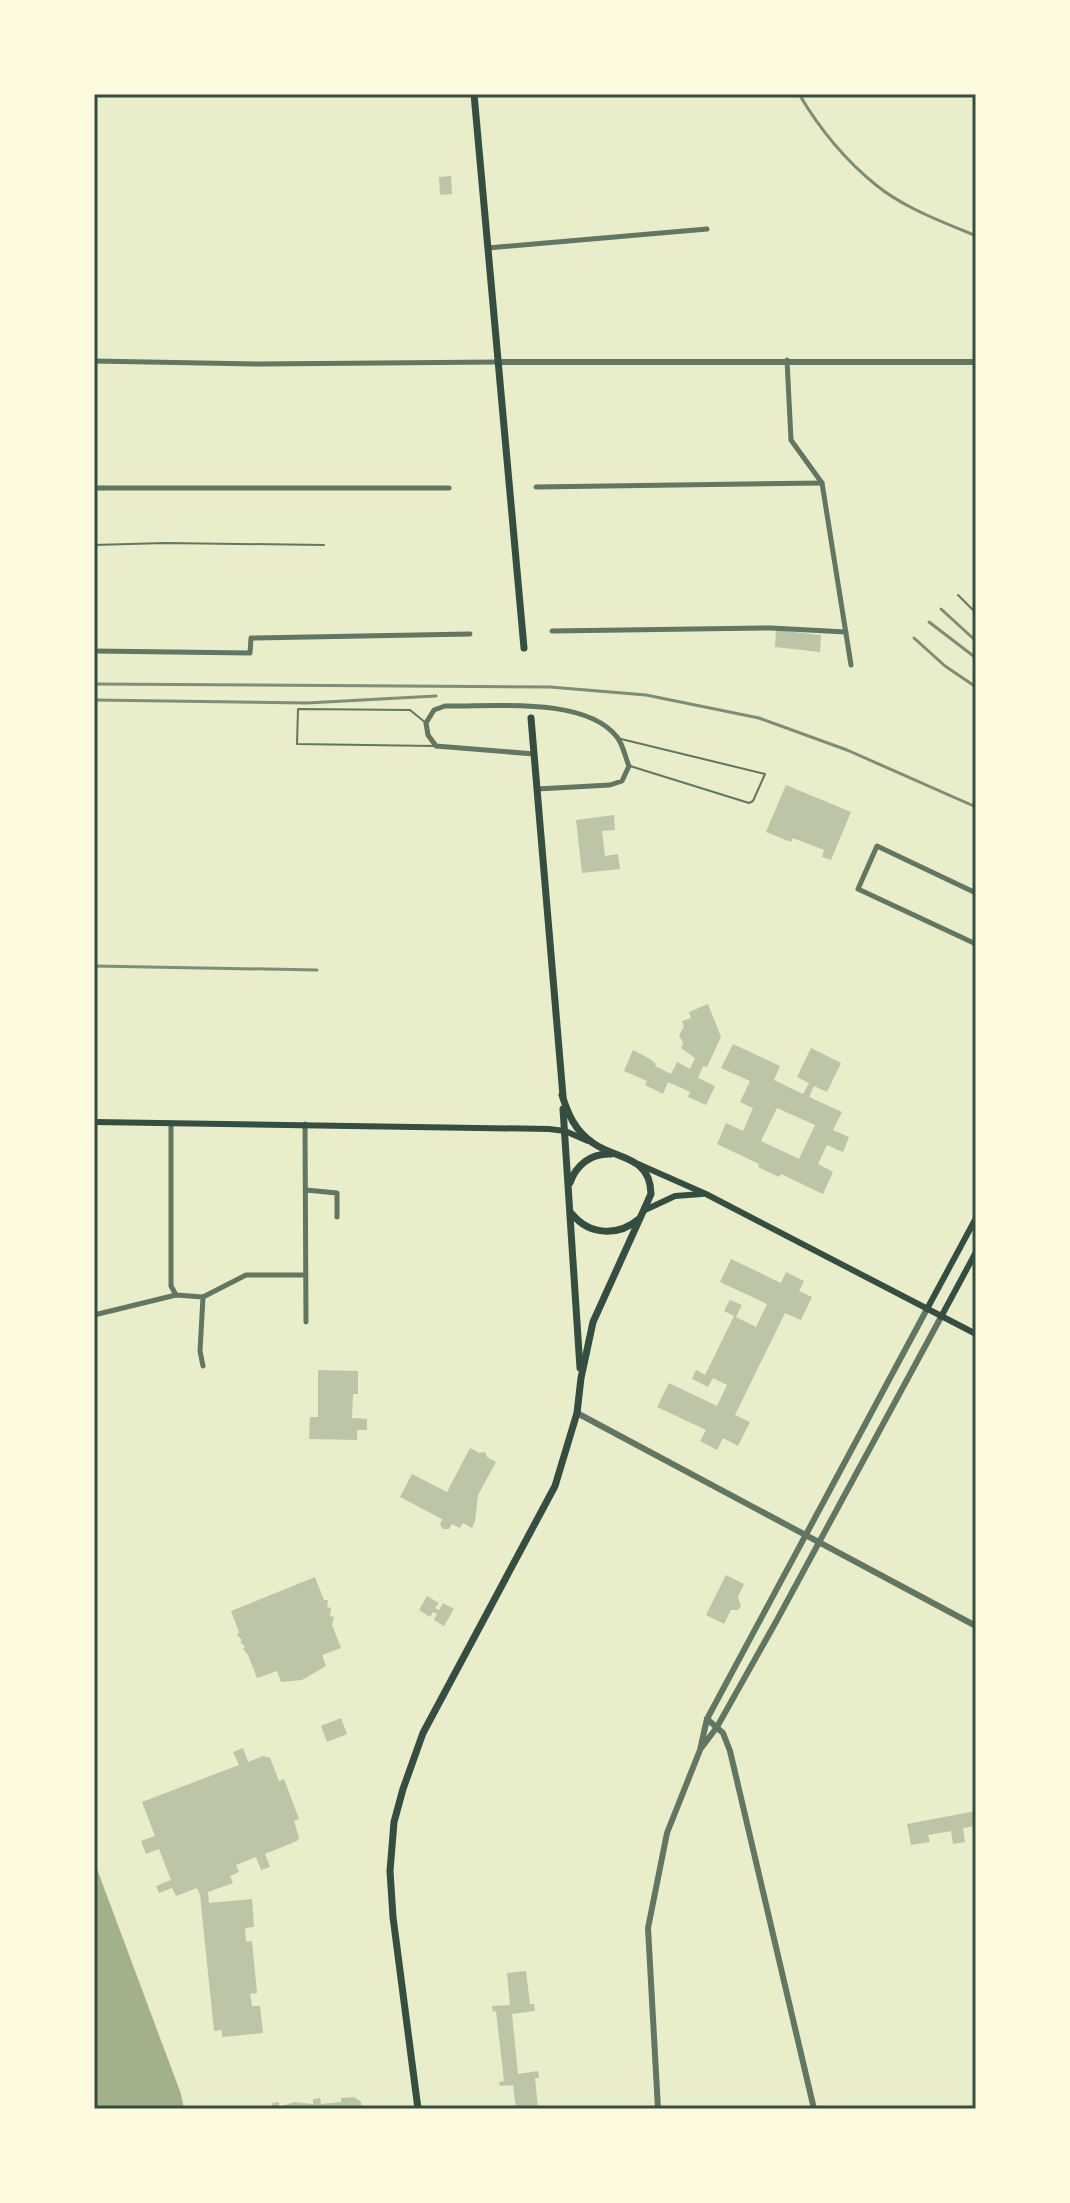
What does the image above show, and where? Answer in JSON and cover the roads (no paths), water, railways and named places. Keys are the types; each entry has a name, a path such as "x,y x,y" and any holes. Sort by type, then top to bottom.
{"main road":[{"path":"474,94 524,648"},
{"path":"531,718 565,1131 581,1378"},
{"path":"562,1095 570,1118 593,1144"},
{"path":"94,1122 565,1131 706,1194 976,1334"},
{"path":"569,1187 573,1175 587,1159 605,1153 617,1154"},
{"path":"418,2109 393,1917 390,1871 394,1822 410,1763 423,1733 552,1493 563,1464 577,1413 593,1322 649,1202 651,1185 638,1164"},
{"path":"571,1213 583,1225 606,1232 629,1227 643,1214 675,1196 706,1194"},
{"path":"927,1309 976,1218"},
{"path":"941,1317 976,1252"}],"street":[{"path":"488,248 707,229"},
{"path":"787,360 791,440 822,483 851,665"},
{"path":"94,361 260,364 787,360 976,362"},
{"path":"536,487 822,483"},
{"path":"94,488 449,488"},
{"path":"552,631 771,628 847,632"},
{"path":"94,651 250,653 251,638 470,634"},
{"path":"534,754 436,746 428,735 426,723 434,710 445,706 554,708 594,720 619,739 629,766 622,781 610,785 537,789"},
{"path":"976,893 877,846 858,889 976,944"},
{"path":"171,1123 171,1286 176,1295"},
{"path":"305,1124 306,1322"},
{"path":"306,1190 337,1193 337,1217"},
{"path":"94,1315 176,1295 203,1297 246,1275 305,1275"},
{"path":"203,1297 200,1351 203,1366"},
{"path":"658,2109 648,1928 667,1833 700,1750 707,1719 927,1309"},
{"path":"700,1750 717,1727 941,1317"},
{"path":"577,1413 976,1626"},
{"path":"707,1719 727,1741 733,1761 814,2109"}],"lane":[{"path":"94,545 324,545"},
{"path":"958,595 976,613"},
{"path":"426,723 410,710 298,709 297,744 436,746"},
{"path":"619,739 765,774 753,801 749,803 629,766"}],"railway":[{"path":"799,94 833,143 876,185 911,208 976,236"},
{"path":"941,609 976,641"},
{"path":"929,622 976,658"},
{"path":"914,638 945,666 976,687"},
{"path":"94,684 550,687 646,695 759,718 847,750 976,807"},
{"path":"94,700 307,703 436,696"},
{"path":"94,966 317,970"}]}
